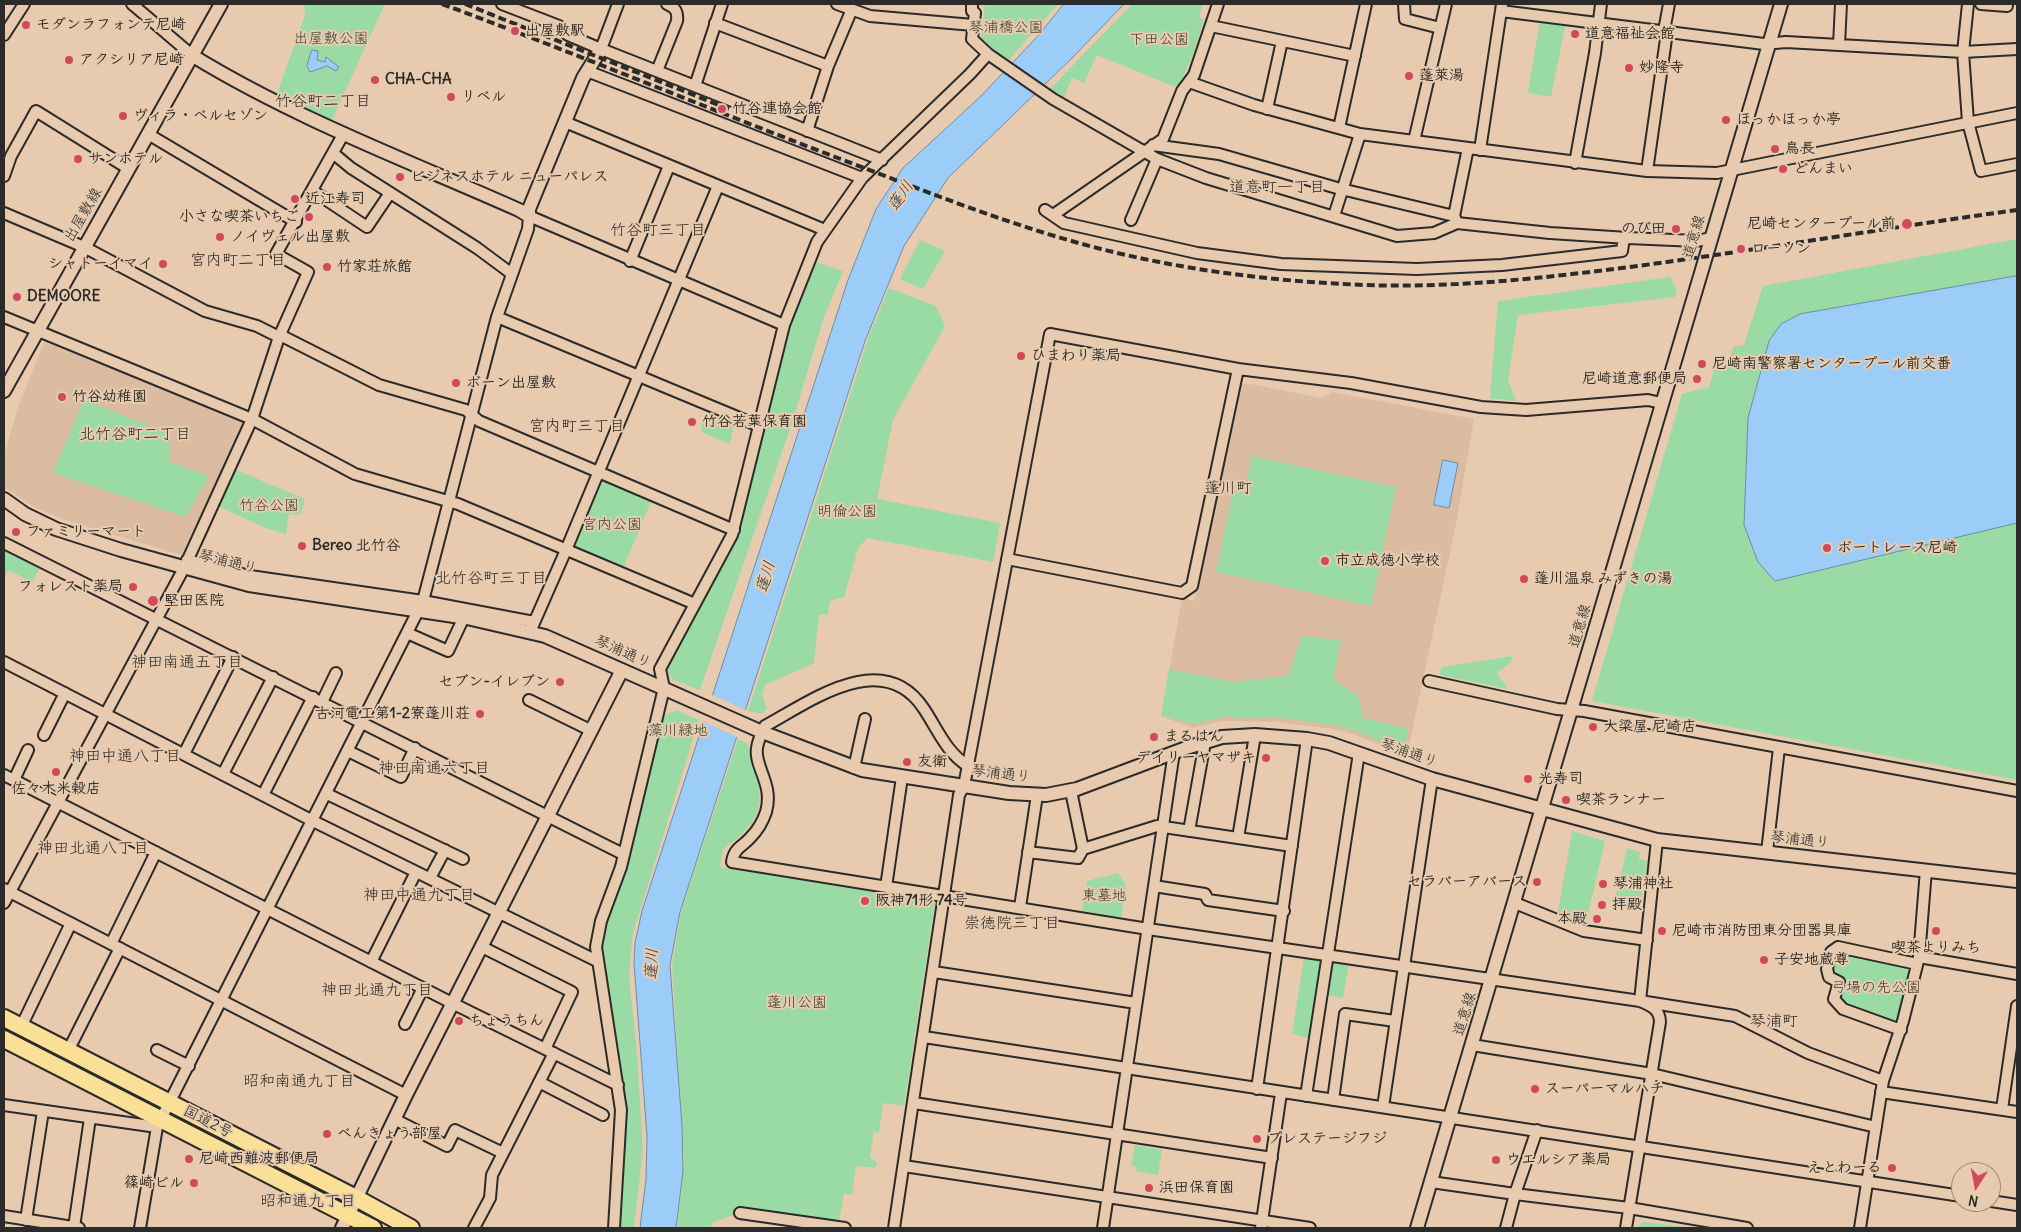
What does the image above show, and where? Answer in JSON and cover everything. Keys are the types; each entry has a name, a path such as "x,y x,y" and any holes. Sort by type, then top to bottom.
{"highway":[{"name":"国道2号","path":"4,1018 411,1228"},
{"name":"国道2号","path":"4,1039 345,1221 373,1228"}],"street":[{"path":"4,35 24,4"},
{"path":"132,4 193,56 265,98 678,282 784,325"},
{"name":"出屋敷線","path":"4,391 221,4"},
{"path":"502,4 559,26 568,35 601,49 882,160"},
{"path":"140,1228 159,1123 421,606 497,317 528,229 529,209 587,71 601,49 618,4"},
{"path":"657,71 677,21 678,14 673,6 668,4"},
{"path":"695,86 722,4"},
{"path":"837,4 870,16 973,25"},
{"path":"972,4 972,39 988,54 1080,117 1149,147 1219,154 1456,219 1550,233 1697,241 1711,238"},
{"path":"1218,4 1194,75 1182,90 1163,139 1049,213 1064,223 1197,253 1281,264 1360,268 1417,269 1492,265 1622,251 1624,238"},
{"path":"1339,128 1366,4"},
{"path":"1404,4 1404,18 1440,28"},
{"path":"1414,140 1446,4"},
{"path":"1575,163 1596,53 1601,4"},
{"path":"1647,170 1669,4"},
{"name":"道意線","path":"1417,1228 1781,4"},
{"path":"1839,44 1841,4"},
{"path":"1968,4 1963,52 1968,122 1981,171 2017,164"},
{"path":"1981,4 2007,6"},
{"path":"1480,150 1502,8 1599,23 1764,44 1770,42 1839,44 1963,52 2017,49"},
{"path":"807,131 828,66 852,9"},
{"path":"715,23 828,66"},
{"path":"1211,26 1355,56"},
{"path":"1267,109 1282,41"},
{"path":"614,1228 621,1110 597,961 599,928 618,877 664,688 660,669 734,530 784,325 817,242 862,178 988,54"},
{"path":"587,71 862,178"},
{"path":"1189,82 1267,109 1360,134 1575,163 1647,170 1717,173 2017,113"},
{"path":"4,176 11,156 36,111 129,169"},
{"path":"565,122 825,230"},
{"path":"4,903 7,890 59,803 158,619 252,418 279,336 308,272 276,254 296,222 344,133"},
{"path":"148,134 296,222"},
{"path":"1334,216 1360,134"},
{"path":"1149,147 1157,159 1206,178 1397,236 1434,233 1456,219 1468,148"},
{"path":"333,153 351,168 477,248 512,274"},
{"path":"1131,220 1157,159"},
{"path":"630,261 669,166"},
{"path":"421,606 532,627 718,186"},
{"path":"313,191 367,227 390,193"},
{"path":"4,213 84,247 204,311 257,326 379,385 466,410 479,421 734,530"},
{"path":"4,317 38,329 252,418 355,474 449,501 695,604"},
{"path":"497,317 759,426"},
{"path":"894,1228 959,796 964,786 968,766 1050,334 1238,369 1351,383 1482,407 1526,410 1648,400 1661,403"},
{"path":"1008,559 1182,593 1192,586 1238,369"},
{"name":"琴浦通り","path":"4,499 25,514 56,528 185,564 249,585 284,592 421,606 464,617 532,627 555,640 757,730 854,768 902,777 1037,795 1071,791 1174,752 1229,736 1255,735 1307,739 1329,742 1432,778 1657,840 2017,881"},
{"path":"4,542 624,854"},
{"path":"407,633 448,652 464,617"},
{"path":"184,754 233,657"},
{"path":"4,662 107,713 313,821 597,961"},
{"path":"345,1221 406,1095 454,1004 622,670"},
{"path":"263,794 318,699 336,673"},
{"path":"223,774 273,677"},
{"path":"968,766 958,760 945,745 916,697 890,683 873,679 836,688 757,730 756,748 767,786 768,800 766,813 759,827 735,851 732,862 1148,929 1735,1016 1808,1053 1882,1086 2017,1112"},
{"path":"1429,681 1571,710 2017,791"},
{"path":"44,735 65,693"},
{"path":"529,700 592,731"},
{"path":"854,768 865,719"},
{"path":"1238,838 1255,735"},
{"path":"1257,1089 1279,948 1307,739"},
{"path":"1189,831 1205,742"},
{"path":"348,751 400,777 415,748"},
{"path":"1767,852 1779,748"},
{"path":"14,780 28,750"},
{"path":"1103,1228 1174,752"},
{"path":"1306,1096 1326,956 1359,753"},
{"path":"4,775 454,1004 618,1084"},
{"path":"886,887 902,777"},
{"path":"1383,1107 1432,778"},
{"path":"1028,852 1078,858 1083,849 1071,791"},
{"path":"327,794 463,859"},
{"path":"1020,907 1037,795"},
{"path":"1083,849 1157,826 1292,846"},
{"path":"1640,1001 1657,840"},
{"path":"430,878 445,850"},
{"path":"68,1051 156,852"},
{"path":"1860,1228 1882,1086 1901,1030 1918,960 1926,870"},
{"path":"371,962 416,872"},
{"path":"1154,886 1205,894 1208,900 1284,911"},
{"path":"7,890 406,1095"},
{"path":"1515,903 1584,931 1647,940"},
{"path":"21,1027 71,924"},
{"path":"474,1228 490,1198 492,1174 539,1082 572,992 482,947"},
{"path":"1901,1030 1843,1009 1834,999 1838,982 1829,976 1827,969 1831,952 1838,948 2017,974"},
{"path":"934,972 1136,1003"},
{"path":"405,1024 423,988"},
{"path":"1626,1228 1660,1016 1655,1009 1640,1001"},
{"path":"2002,1109 2017,1006"},
{"path":"1333,1100 1345,1014 1395,1021"},
{"path":"924,1037 1951,1195"},
{"path":"1472,1045 1652,1074 1876,1127"},
{"path":"157,1050 188,1066"},
{"path":"539,1082 603,1115"},
{"path":"1262,1224 1281,1093"},
{"path":"914,1103 1272,1158"},
{"path":"4,1105 90,1118 159,1123"},
{"path":"26,1220 43,1111"},
{"path":"4,1216 40,1225 77,1228 90,1118"},
{"path":"394,1119 447,1146 454,1130 502,1153"},
{"path":"1506,1228 1515,1194 1537,1130"},
{"path":"904,1166 1262,1224 1310,1228"},
{"path":"1431,1182 1628,1208 1747,1228"},
{"path":"2001,1203 2017,1205"},
{"path":"740,1213 845,1228"}],"shaded area":[{"path":"44,342 242,421 231,454 181,555 62,519 34,507 4,487 4,457 17,410"},
{"name":"市立成徳小学校","path":"1245,383 1322,398 1332,392 1474,419 1456,524 1407,755 1352,734 1333,729 1276,722 1222,721 1193,728 1161,716 1182,598 1194,601 1239,388"}],"green space":[{"name":"出屋敷公園","path":"304,4 385,4 332,120 277,93 305,15"},
{"name":"琴浦橋公園","path":"985,4 1058,4 1008,61 981,40"},
{"name":"下田公園","path":"1132,4 1203,4 1199,17 1204,20 1194,52 1178,88 1097,55 1084,83 1072,78 1064,97 1050,89"},
{"path":"1540,20 1566,22 1551,97 1528,93"},
{"name":"ボートレース尼崎","path":"2017,239 2017,780 1592,701 1682,394 1709,387 1717,359 1730,361 1733,347 1744,345 1763,286"},
{"path":"920,240 945,251 923,289 900,279"},
{"path":"813,261 843,271 824,317 792,423 700,690 673,680 666,671 737,539 788,327"},
{"path":"1670,277 1677,290 1675,297 1518,315 1508,380 1516,401 1490,398 1498,301"},
{"name":"明倫公園","path":"889,288 936,306 945,326 893,420 877,499 1000,523 993,562 867,538 858,549 844,597 830,601 828,614 819,615 814,663 765,685 762,695 767,708 761,714 748,711 869,336"},
{"path":"84,399 170,435 169,462 209,476 186,517 53,473"},
{"path":"709,412 734,423 730,444 701,432 702,421"},
{"path":"1252,456 1396,487 1371,606 1216,572 1233,491 1244,493"},
{"name":"竹谷公園","path":"234,469 305,499 300,515 289,514 286,534 265,528 218,506"},
{"name":"宮内公園","path":"603,479 652,499 623,569 575,548 574,544"},
{"path":"4,550 40,568 32,582 8,570 4,578"},
{"path":"1302,636 1340,640 1334,680 1358,696 1363,718 1408,728 1404,751 1353,730 1332,725 1275,717 1224,717 1194,724 1161,716 1169,669 1233,682 1288,676"},
{"path":"1513,656 1511,662 1497,673 1508,689 1439,675 1442,667"},
{"name":"藻川緑地","path":"676,710 699,720 633,933 629,976 637,1054 643,1150 634,1228 618,1228 625,1108 601,945 602,923 619,887 664,716"},
{"name":"蓬川公園","path":"738,739 747,743 757,776 759,802 757,814 750,825 739,837 723,849 720,867 935,902 904,1106 883,1103 879,1133 874,1132 870,1157 877,1163 876,1168 856,1166 852,1195 844,1194 839,1221 744,1208 740,1213 713,1222 711,1228 677,1228 684,1160 672,965 681,912"},
{"path":"1572,831 1605,841 1585,927 1558,916"},
{"path":"1627,848 1640,852 1639,859 1647,861 1640,911 1614,904"},
{"name":"東墓地","path":"1118,873 1126,885 1121,918 1082,911 1087,881"},
{"name":"弓場の先公園","path":"1839,953 1905,965 1908,971 1898,1023 1894,1025 1844,1007 1837,999 1829,970 1833,956"},
{"path":"1304,957 1321,959 1309,1038 1292,1034"},
{"path":"1331,960 1349,963 1343,998 1326,995"},
{"path":"1135,1145 1162,1150 1158,1175 1136,1171 1137,1167 1131,1165"},
{"path":"1644,1222 1692,1228 1634,1228"}],"water":[{"name":"蓬川","path":"1064,4 1124,4 1072,58 948,178 904,246 865,341 680,912 670,965 682,1126 683,1171 676,1228 640,1228 646,1179 647,1137 634,963 635,943 642,911 848,280 876,209 903,168 980,97 1037,37"},
{"path":"312,50 318,51 317,60 325,62 326,57 339,67 336,71 327,66 310,72 307,66"},
{"path":"2017,276 2017,523 1775,581 1758,562 1744,525 1748,418 1769,341 1781,324 1800,314"},
{"path":"1443,460 1458,463 1449,508 1434,505"}],"pier":[{"path":"710,694 748,711 739,738 701,720"}],"railway":[{"path":"442,4 1001,219 1067,240 1131,256 1191,268 1252,276 1314,282 1382,285 1495,282 1645,265 2017,210"},
{"path":"465,4 729,109"}],"place":[{"name":"モダンラフォンテ尼崎","path":"26,25"},
{"name":"出屋敷駅","path":"515,31"},
{"name":"道意福祉会館","path":"1575,34"},
{"name":"アクシリア尼崎","path":"69,60"},
{"name":"妙隆寺","path":"1629,68"},
{"name":"蓬萊湯","path":"1409,76"},
{"name":"CHA-CHA","path":"375,80"},
{"name":"リベル","path":"451,97"},
{"name":"竹谷連協会館","path":"722,109"},
{"name":"ヴィラ・ベルセゾン","path":"123,116"},
{"name":"ほっかほっか亭","path":"1726,120"},
{"name":"鳥長","path":"1775,149"},
{"name":"サンホテル","path":"78,159"},
{"name":"どんまい","path":"1783,169"},
{"name":"ビジネスホテル ニューパレス","path":"400,177"},
{"name":"近江寿司","path":"295,199"},
{"name":"小さな喫茶いちご","path":"309,217"},
{"name":"尼崎センタープール前","path":"1907,224"},
{"name":"のび田","path":"1676,229"},
{"name":"ノイヴェル出屋敷","path":"220,237"},
{"name":"ローソン","path":"1741,249"},
{"name":"シャトーイマイ","path":"163,264"},
{"name":"竹家荘旅館","path":"327,267"},
{"name":"DEMOORE","path":"17,297"},
{"name":"ひまわり薬局","path":"1021,356"},
{"name":"尼崎南警察署センタープール前交番","path":"1702,364"},
{"name":"尼崎道意郵便局","path":"1697,379"},
{"name":"ボーン出屋敷","path":"456,383"},
{"name":"竹谷幼稚園","path":"62,397"},
{"name":"竹谷若葉保育園","path":"692,422"},
{"name":"ファミリーマート","path":"16,532"},
{"name":"Bereo 北竹谷","path":"302,546"},
{"name":"ボートレース尼崎","path":"1827,548"},
{"name":"市立成徳小学校","path":"1325,561"},
{"name":"蓬川温泉 みずきの湯","path":"1524,579"},
{"name":"フォレスト薬局","path":"133,587"},
{"name":"堅田医院","path":"153,601"},
{"name":"セブン-イレブン","path":"560,682"},
{"name":"古河電工第1-2寮蓬川荘","path":"480,714"},
{"name":"大梁屋 尼崎店","path":"1593,727"},
{"name":"まるはん","path":"1154,737"},
{"name":"デイリーヤマザキ","path":"1266,758"},
{"name":"友衛","path":"907,762"},
{"name":"佐々木米穀店","path":"56,772"},
{"name":"光寿司","path":"1528,779"},
{"name":"喫茶ランナー","path":"1566,800"},
{"name":"セラバーアバース","path":"1537,882"},
{"name":"琴浦神社","path":"1603,884"},
{"name":"阪神71形 74号","path":"865,901"},
{"name":"拝殿","path":"1602,905"},
{"name":"本殿","path":"1597,919"},
{"name":"尼崎市消防団東分団器具庫","path":"1662,931"},
{"name":"喫茶よりみち","path":"1936,931"},
{"name":"子安地蔵尊","path":"1764,960"},
{"name":"ちょうちん","path":"459,1021"},
{"name":"スーパーマルハチ","path":"1535,1089"},
{"name":"べんきょう部屋","path":"327,1134"},
{"name":"プレステージフジ","path":"1257,1139"},
{"name":"尼崎西難波郵便局","path":"189,1159"},
{"name":"ウエルシア薬局","path":"1496,1160"},
{"name":"えとわーる","path":"1892,1168"},
{"name":"篠崎ビル","path":"194,1183"},
{"name":"浜田保育園","path":"1149,1188"}],"district":[{"name":"竹谷町二丁目","path":"323,101"},
{"name":"道意町一丁目","path":"1277,187"},
{"name":"竹谷町三丁目","path":"658,230"},
{"name":"宮内町二丁目","path":"238,260"},
{"name":"宮内町三丁目","path":"577,426"},
{"name":"北竹谷町二丁目","path":"135,434"},
{"name":"蓬川町","path":"1228,488"},
{"name":"北竹谷町三丁目","path":"491,578"},
{"name":"神田南通五丁目","path":"187,662"},
{"name":"神田中通八丁目","path":"125,756"},
{"name":"神田南通六丁目","path":"434,768"},
{"name":"神田北通八丁目","path":"93,848"},
{"name":"神田中通九丁目","path":"419,895"},
{"name":"崇徳院三丁目","path":"1012,923"},
{"name":"神田北通九丁目","path":"377,990"},
{"name":"琴浦町","path":"1774,1021"},
{"name":"昭和南通九丁目","path":"299,1081"},
{"name":"昭和通九丁目","path":"308,1201"}]}
